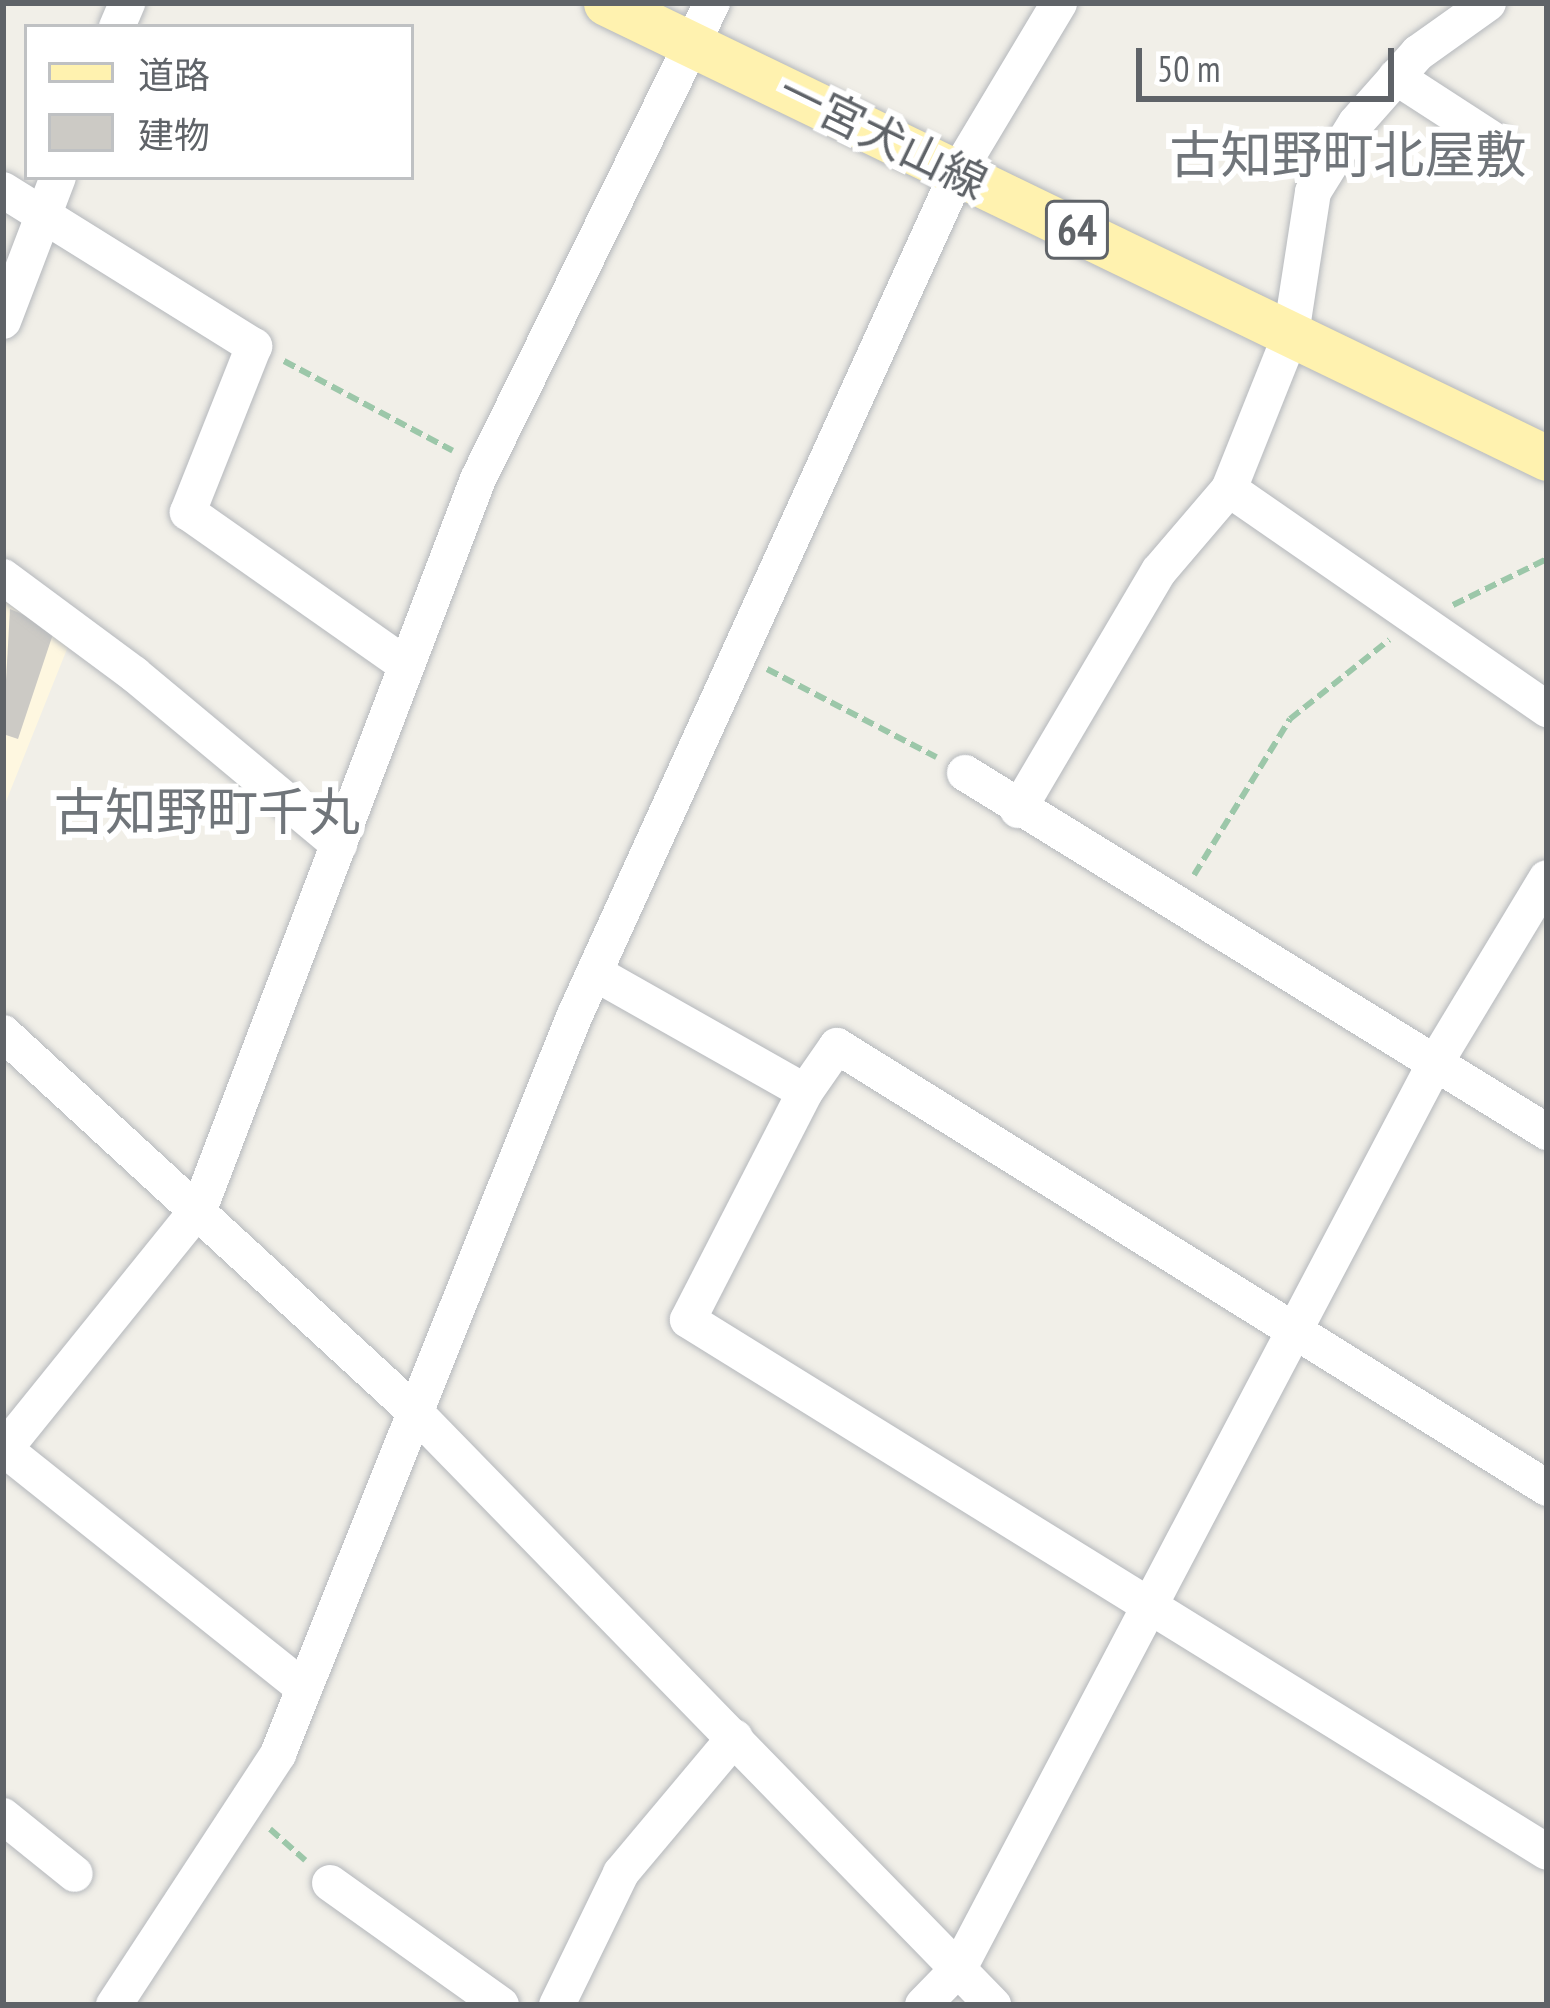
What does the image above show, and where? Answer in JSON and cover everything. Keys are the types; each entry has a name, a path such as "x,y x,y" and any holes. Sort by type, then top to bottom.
{"main road":[{"name":"一宮犬山線","path":"606,3 1547,458"}],"street":[{"path":"304,1688 3,1449 200,1207 339,845 403,663 484,467 712,3"},
{"path":"114,2005 278,1754 413,1411 595,973 737,654 958,172 1059,3"},
{"path":"1018,810 1159,572 1229,488 1292,334 1313,193 1356,123 1396,77 1489,3"},
{"path":"1396,77 1498,143"},
{"path":"3,321 57,180"},
{"path":"3,190 254,346 188,512 403,663"},
{"path":"1229,488 1547,709"},
{"path":"3,578 134,674 339,845"},
{"path":"965,773 1175,907 1547,1132"},
{"path":"923,2005 958,1968 1295,1337 1434,1065 1547,878"},
{"path":"595,973 805,1092"},
{"path":"3,1033 200,1207 413,1411 994,2005"},
{"path":"1547,1488 1295,1337 837,1046 805,1092 688,1320 1547,1852"},
{"path":"557,2005 621,1874 735,1737"},
{"path":"3,1816 75,1874"},
{"path":"330,1882 501,2005"}],"path":[{"path":"254,346 484,467"},
{"path":"1175,907 1290,718 1342,670 1420,621 1547,559"},
{"path":"737,654 965,773"},
{"path":"244,1806 330,1882"}],"shaded area":[{"path":"3,591 71,639 3,809"}],"building":[{"path":"10,609 55,628 18,739 3,734"}],"district":[{"name":"古知野町北屋敷","path":"1348,154"},
{"name":"古知野町千丸","path":"207,811"}]}
